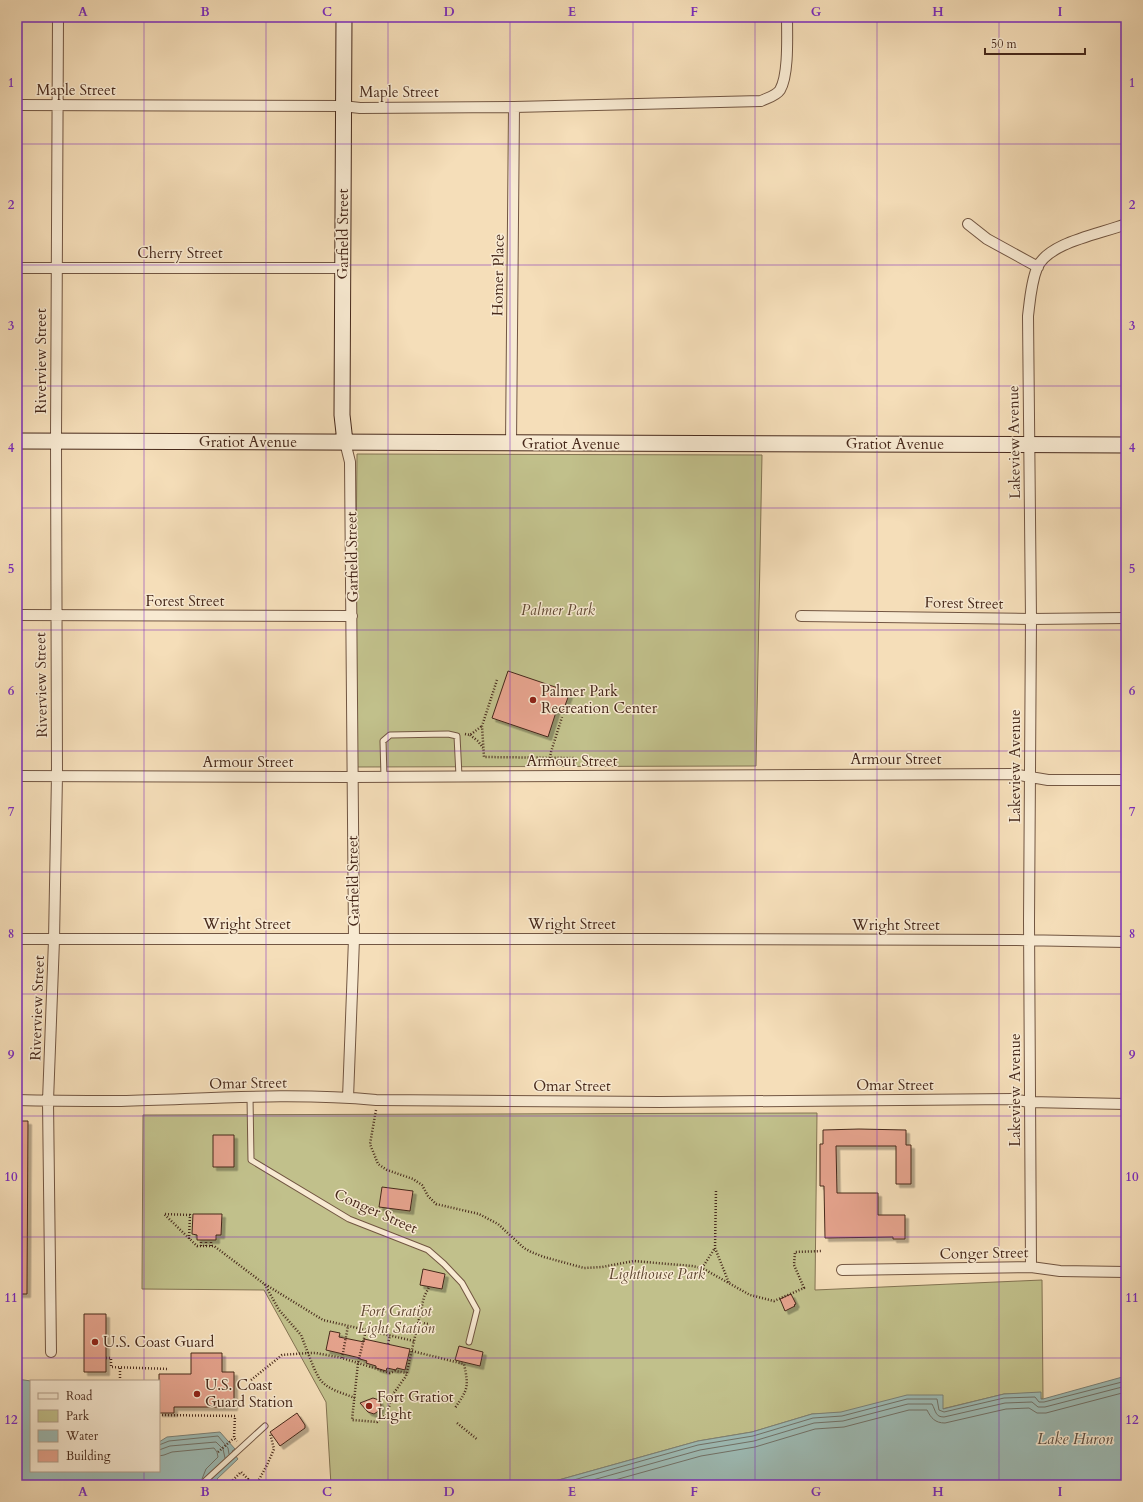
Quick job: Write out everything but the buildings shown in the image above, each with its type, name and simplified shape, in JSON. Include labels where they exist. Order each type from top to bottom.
[{"type":"street","name":"Riverview Street","points":[[51,1352],[48,1100],[54,940],[57,775],[56,441],[58,17]]},
{"type":"street","name":"Garfield Street","points":[[344,17],[342,415],[350,462],[354,939],[348,1098]]},
{"type":"street","name":"Maple Street","points":[[17,105],[343,106],[360,108],[514,107],[761,101],[779,91],[786,68],[787,17]]},
{"type":"street","name":"Homer Place","points":[[511,444],[514,107]]},
{"type":"street","points":[[968,224],[987,239],[1038,267]]},
{"type":"street","name":"Lakeview Avenue","points":[[1031,1267],[1029,1102],[1031,619],[1028,316],[1030,296],[1038,267],[1048,254],[1065,244],[1126,224]]},
{"type":"street","name":"Cherry Street","points":[[17,268],[343,268]]},
{"type":"street","name":"Gratiot Avenue","points":[[17,441],[511,444],[1126,445]]},
{"type":"street","name":"Forest Street","points":[[17,615],[352,616]]},
{"type":"street","name":"Forest Street","points":[[801,616],[1031,619],[1126,618]]},
{"type":"street","name":"Armour Street","points":[[17,776],[57,775],[352,778],[459,776],[1014,774],[1048,780],[1126,780]]},
{"type":"street","name":"Wright Street","points":[[17,939],[1126,942]]},
{"type":"street","name":"Omar Street","points":[[17,1100],[120,1101],[250,1097],[348,1098],[376,1100],[660,1102],[1012,1099],[1029,1102],[1126,1104]]},
{"type":"street","name":"Conger Street","points":[[842,1270],[1031,1267],[1060,1270],[1126,1272]]},
{"type":"lane","points":[[384,777],[383,741],[390,734],[448,734],[457,736],[459,776]]},
{"type":"lane","name":"Conger Street","points":[[250,1097],[251,1160],[349,1219],[428,1250],[439,1259],[462,1283],[477,1310],[469,1342]]},
{"type":"lane","points":[[205,1482],[265,1426]]},
{"type":"path","points":[[497,680],[482,726],[484,756],[574,758]]},
{"type":"path","points":[[550,758],[562,717]]},
{"type":"path","points":[[457,736],[470,734],[482,726]]},
{"type":"path","points":[[470,734],[478,741],[484,750]]},
{"type":"path","points":[[376,1100],[375,1118],[370,1144],[378,1164],[387,1170],[413,1179],[422,1185],[428,1196],[436,1204],[479,1214],[498,1224],[524,1248],[544,1257],[584,1268],[634,1261],[692,1266],[702,1268],[750,1294],[774,1300],[804,1288],[794,1265],[795,1252],[822,1250]]},
{"type":"path","points":[[716,1191],[715,1248],[730,1283]]},
{"type":"path","points":[[189,1239],[190,1215],[164,1214],[179,1229],[189,1239],[196,1246],[214,1246],[263,1283],[323,1320],[414,1341]]},
{"type":"path","points":[[201,1240],[201,1246]]},
{"type":"path","points":[[206,1240],[206,1246]]},
{"type":"path","points":[[211,1240],[211,1246]]},
{"type":"path","points":[[702,1268],[715,1248]]},
{"type":"path","points":[[263,1283],[279,1310],[302,1335],[318,1377],[328,1386],[355,1398]]},
{"type":"path","points":[[366,1330],[358,1363],[352,1420],[377,1422],[388,1413],[391,1397],[406,1373],[424,1297],[429,1287]]},
{"type":"path","points":[[418,1322],[428,1324]]},
{"type":"path","points":[[342,1358],[348,1326]]},
{"type":"path","points":[[388,1344],[390,1336]]},
{"type":"path","points":[[412,1351],[464,1364],[467,1388],[454,1408]]},
{"type":"path","points":[[251,1380],[282,1355],[308,1353],[342,1358],[390,1373],[395,1371],[406,1373]]},
{"type":"path","points":[[106,1358],[111,1358],[111,1367],[169,1369]]},
{"type":"path","points":[[120,1368],[120,1380]]},
{"type":"path","points":[[160,1415],[235,1416],[234,1438],[242,1448]]},
{"type":"path","points":[[457,1423],[478,1440]]},
{"type":"path","points":[[256,1485],[274,1449],[269,1431],[265,1426]]},
{"type":"path","points":[[218,1452],[234,1438]]},
{"type":"path","points":[[237,1485],[233,1480],[241,1472],[248,1479],[241,1485]]},
{"type":"green space","name":"Palmer Park","points":[[357,454],[762,455],[756,766],[354,767]]},
{"type":"green space","name":"Lighthouse Park","points":[[817,1113],[815,1290],[1042,1280],[1043,1399],[1041,1399],[1040,1393],[1004,1394],[942,1409],[812,1414],[752,1432],[698,1441],[555,1481],[530,1485],[331,1485],[326,1402],[264,1290],[142,1289],[143,1115]]},
{"type":"water","name":"Lake Huron","points":[[1126,1376],[1126,1485],[530,1485],[555,1481],[698,1441],[752,1432],[812,1414],[841,1412],[907,1395],[943,1395],[943,1409],[1004,1394],[1041,1392],[1041,1399],[1043,1399]]},
{"type":"water","points":[[17,1379],[30,1381],[30,1472],[160,1472],[160,1441],[167,1437],[220,1432],[235,1449],[232,1451],[238,1459],[217,1479],[222,1485],[17,1485]]},
{"type":"place","name":"Palmer Park Recreation Center","points":[[533,700]]},
{"type":"place","name":"U.S. Coast Guard","points":[[95,1342]]},
{"type":"place","name":"U.S. Coast Guard Station","points":[[197,1394]]},
{"type":"place","name":"Fort Gratiot Light","points":[[369,1406]]},
{"type":"park label","name":"Fort Gratiot Light Station","points":[[396,1320]]}]
